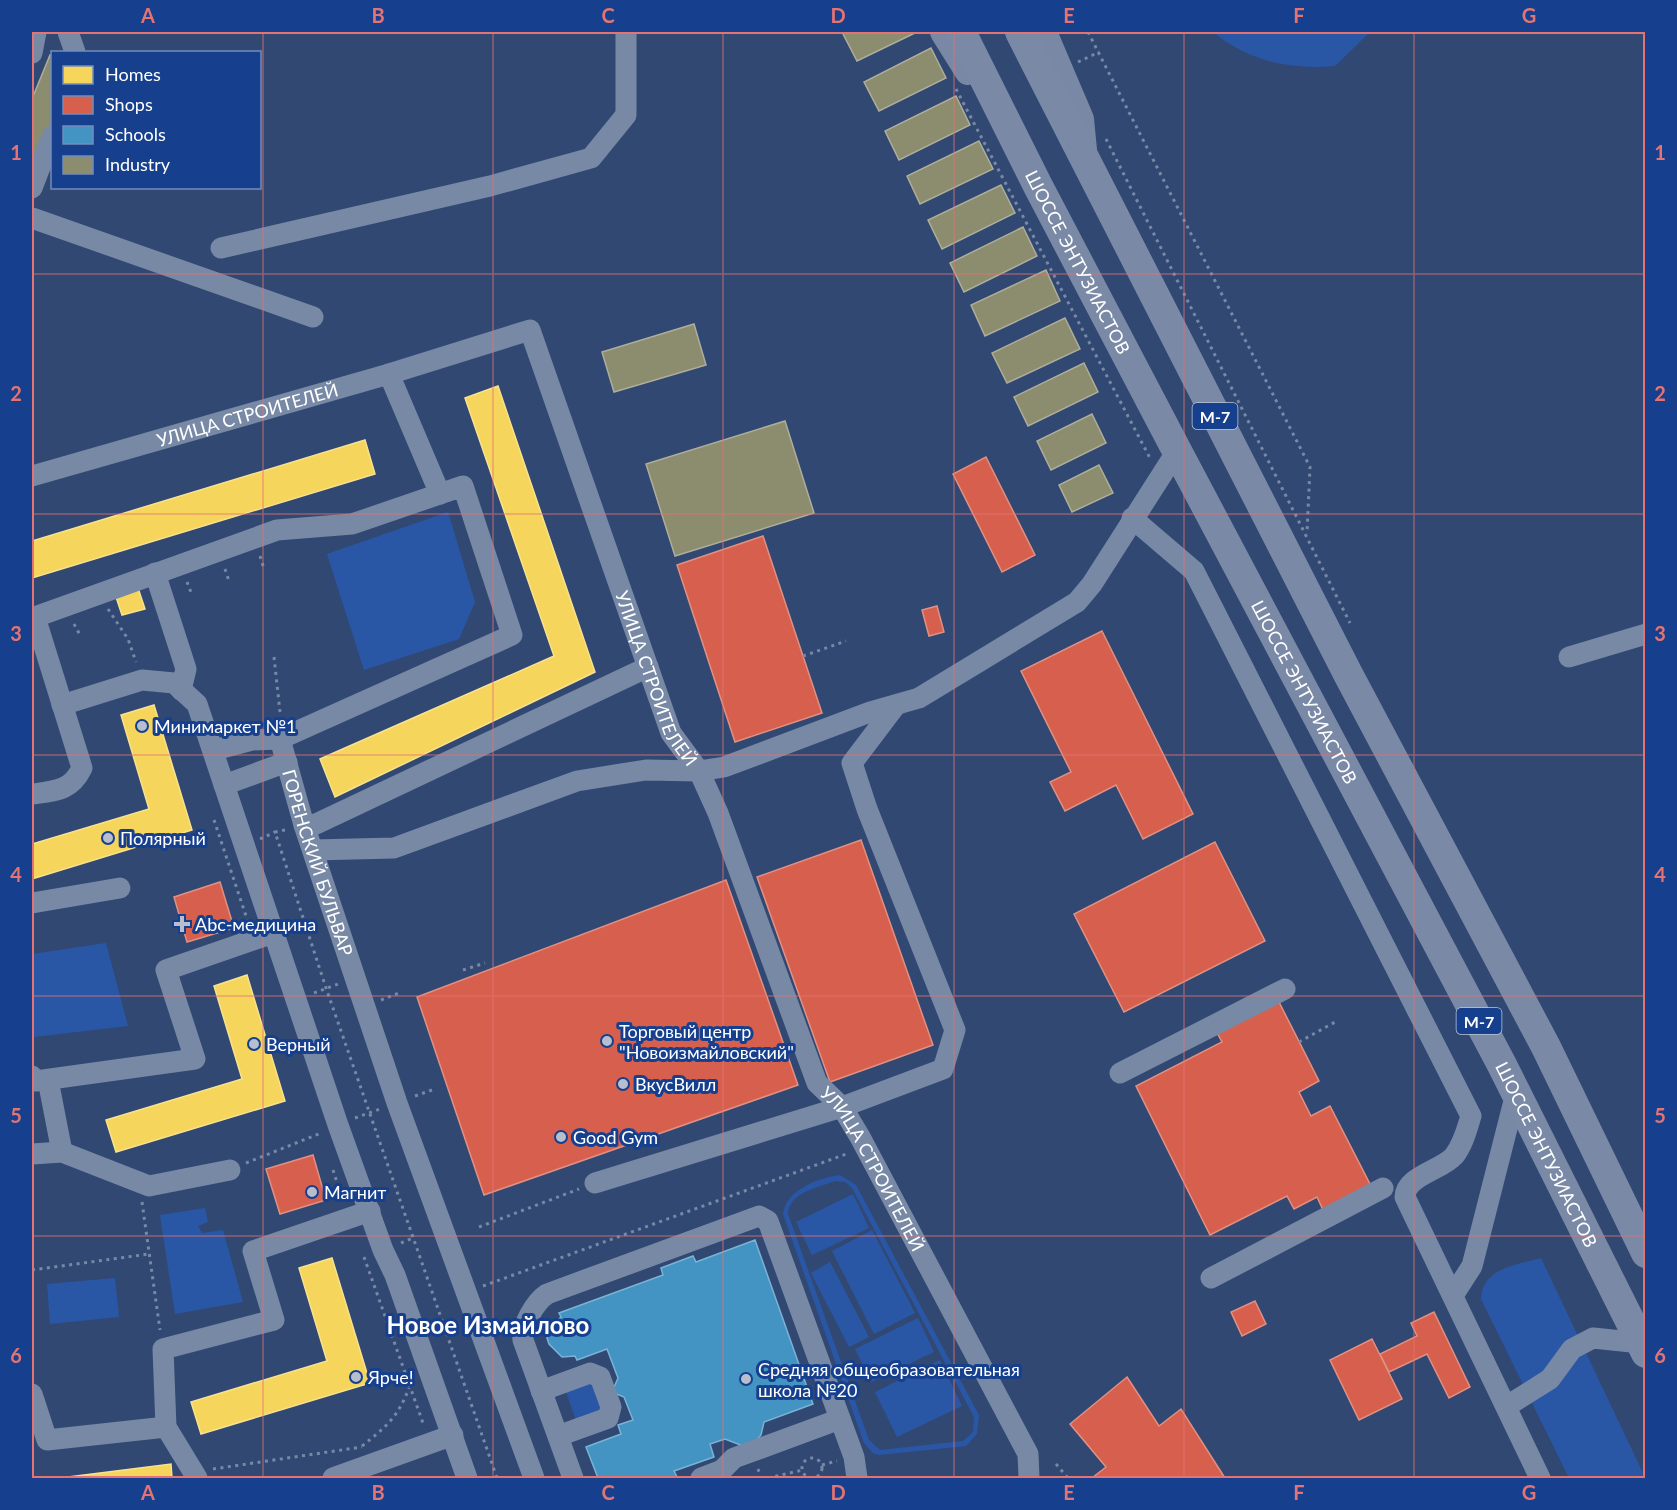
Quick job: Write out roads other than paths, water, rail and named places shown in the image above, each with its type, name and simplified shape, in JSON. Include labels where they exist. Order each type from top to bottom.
[{"type":"highway","name":"ШОССЕ ЭНТУЗИАСТОВ","points":[[962,32],[1038,186],[1516,1093],[1643,1348]]},
{"type":"highway","name":"М-7","points":[[1020,32],[1342,663],[1546,1047],[1646,1253]]},
{"type":"main road","points":[[943,32],[1038,186]]},
{"type":"main road","points":[[1044,32],[1081,119],[1084,156]]},
{"type":"street","points":[[32,53],[36,32]]},
{"type":"street","points":[[68,32],[75,51]]},
{"type":"street","points":[[221,248],[490,186],[591,158],[627,115],[626,32]]},
{"type":"street","points":[[32,188],[51,139]]},
{"type":"street","points":[[32,218],[313,317]]},
{"type":"street","name":"УЛИЦА СТРОИТЕЛЕЙ","points":[[32,476],[389,374],[530,330],[672,733],[699,771],[736,857],[817,1083],[842,1107],[860,1137],[1028,1454],[1029,1479]]},
{"type":"street","points":[[389,374],[440,494]]},
{"type":"street","points":[[314,850],[394,848],[576,781],[645,770],[699,771],[724,767],[919,698],[1077,602],[1092,584],[1132,518],[1177,451]]},
{"type":"street","points":[[32,795],[66,789],[76,780],[82,768],[33,616],[277,530],[352,524],[463,486],[512,635],[280,739],[252,740],[214,750]]},
{"type":"street","points":[[1132,518],[1194,571],[1471,1116],[1454,1155],[1412,1182],[1405,1192],[1407,1202],[1454,1294],[1539,1479]]},
{"type":"street","points":[[155,573],[186,669],[181,690]]},
{"type":"street","points":[[1569,657],[1646,634]]},
{"type":"street","points":[[296,827],[315,824],[648,667]]},
{"type":"street","points":[[62,705],[142,680],[174,684],[197,704],[273,933],[467,1479]]},
{"type":"street","points":[[595,1183],[842,1107],[943,1069],[955,1030],[867,809],[852,762],[896,705]]},
{"type":"street","points":[[280,739],[287,762]]},
{"type":"street","name":"ГОРЕНСКИЙ БУЛЬВАР","points":[[224,784],[287,762],[296,827],[314,850],[397,1103],[534,1479]]},
{"type":"street","points":[[32,903],[120,888]]},
{"type":"street","points":[[62,1152],[40,1078],[195,1059],[166,970],[273,933]]},
{"type":"street","points":[[1120,1073],[1286,989]]},
{"type":"street","points":[[1454,1294],[1472,1266],[1516,1093]]},
{"type":"street","points":[[32,1154],[62,1152],[149,1186],[230,1170]]},
{"type":"street","points":[[1211,1278],[1383,1188]]},
{"type":"street","points":[[195,1475],[166,1427],[163,1349],[273,1320],[253,1251],[370,1211]]},
{"type":"street","points":[[573,1479],[522,1334],[542,1297],[759,1216],[768,1221],[854,1457],[857,1479]]},
{"type":"street","points":[[1507,1406],[1550,1379],[1572,1349],[1593,1338],[1643,1348]]},
{"type":"street","points":[[541,1391],[590,1373],[600,1377],[604,1387],[611,1407],[608,1418],[558,1436]]},
{"type":"street","points":[[32,1394],[47,1440],[166,1427]]},
{"type":"street","points":[[701,1479],[722,1470],[734,1458],[840,1419]]},
{"type":"street","points":[[333,1479],[364,1456],[453,1435]]},
{"type":"place","name":"Минимаркет №1","points":[[142,726]]},
{"type":"place","name":"Полярный","points":[[108,838]]},
{"type":"place","name":"Abc-медицина","points":[[182,924]]},
{"type":"place","name":"Торговый центр \"Новоизмайловский\"","points":[[607,1041]]},
{"type":"place","name":"Верный","points":[[254,1044]]},
{"type":"place","name":"ВкусВилл","points":[[623,1084]]},
{"type":"place","name":"Good Gym","points":[[561,1137]]},
{"type":"place","name":"Магнит","points":[[312,1192]]},
{"type":"place","name":"Ярче!","points":[[356,1377]]},
{"type":"place","name":"Средняя общеобразовательная школа №20","points":[[746,1379]]},
{"type":"district","name":"Новое Измайлово","points":[[488,1324]]}]
